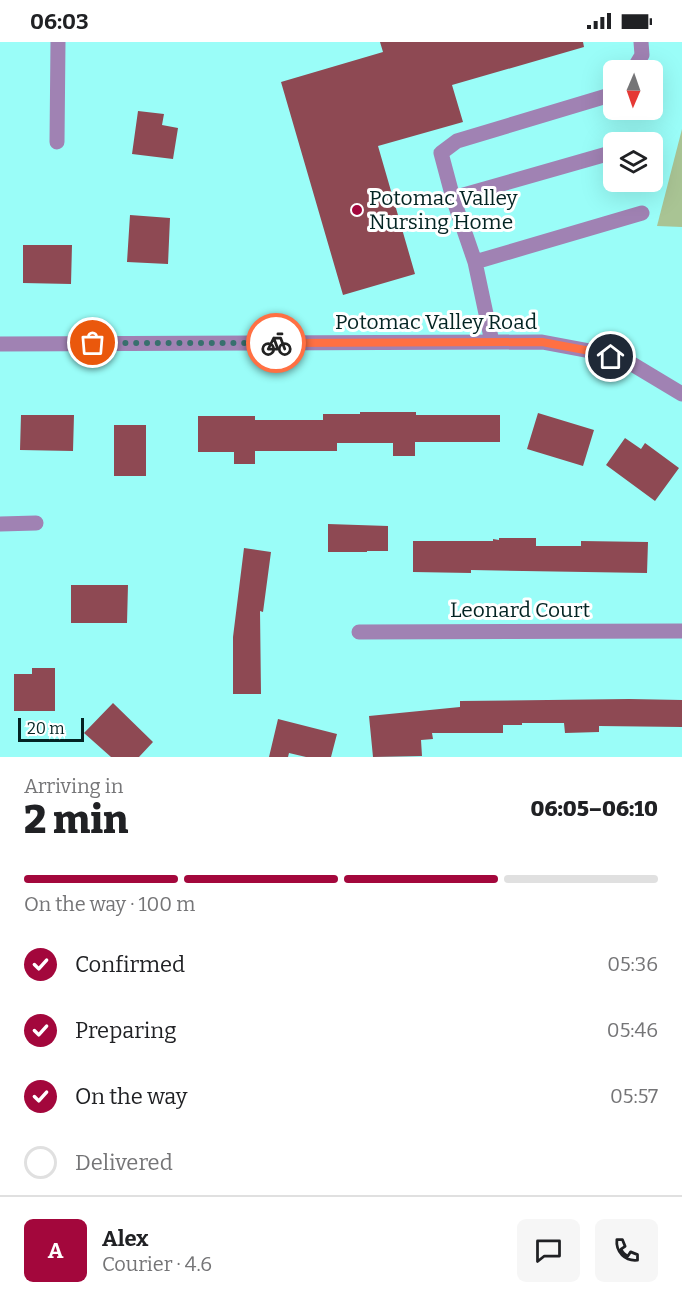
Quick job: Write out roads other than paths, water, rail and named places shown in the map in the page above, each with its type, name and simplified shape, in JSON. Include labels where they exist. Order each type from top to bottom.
[{"type":"street","points":[[57,142],[58,42]]},
{"type":"street","points":[[639,60],[642,55],[641,42]]},
{"type":"street","points":[[492,342],[475,262],[453,198],[441,153],[457,141],[603,97]]},
{"type":"street","points":[[453,198],[603,155]]},
{"type":"street","points":[[475,262],[642,213]]},
{"type":"street","name":"Potomac Valley Road","points":[[0,344],[542,342],[590,351],[632,364],[682,394]]},
{"type":"street","points":[[0,524],[36,523]]},
{"type":"street","name":"Leonard Court","points":[[358,632],[682,631]]},
{"type":"place","name":"Potomac Valley Nursing Home","points":[[357,210]]}]
